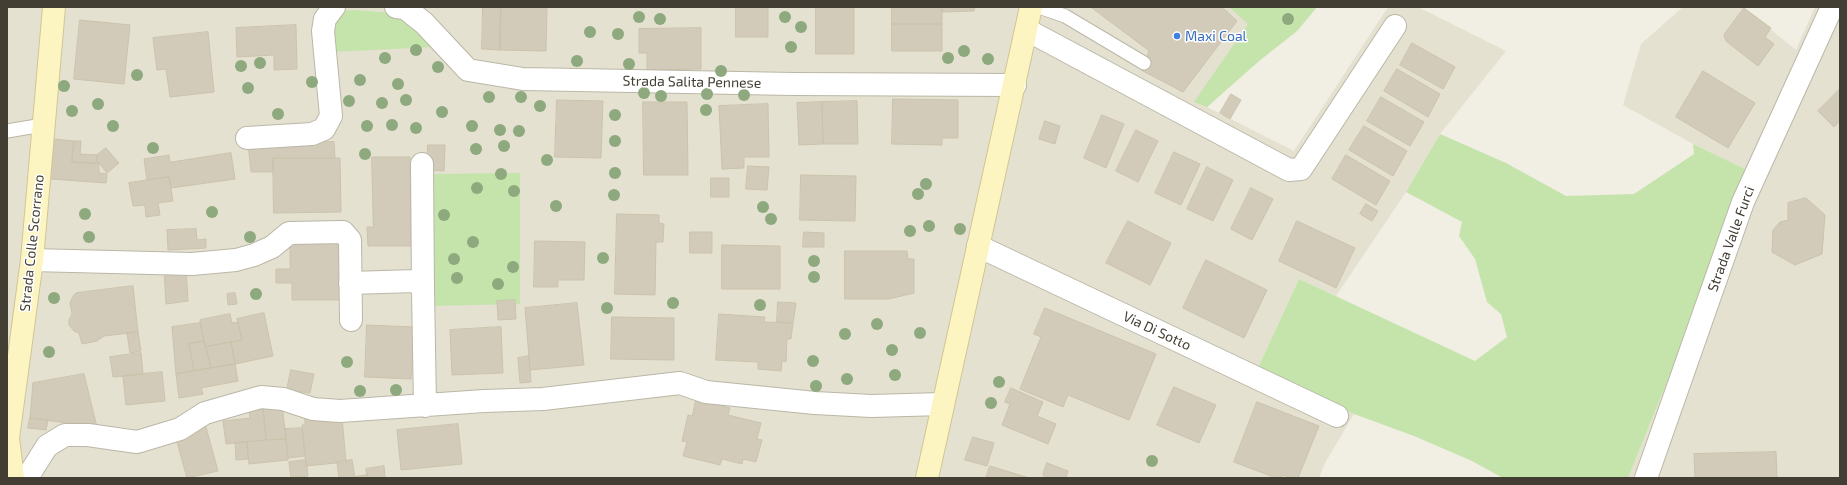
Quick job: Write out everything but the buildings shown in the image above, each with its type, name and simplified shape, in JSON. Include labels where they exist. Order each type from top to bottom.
[{"type":"street","name":"Strada Colle Scorrano","points":[[13,478],[8,438],[32,260],[54,7]]},
{"type":"street","name":"Strada Salita Pennese","points":[[396,7],[405,8],[424,23],[468,70],[523,79],[802,84],[1015,85]]},
{"type":"street","points":[[927,478],[1031,7]]},
{"type":"street","name":"Strada Valle Furci","points":[[1646,478],[1743,202],[1832,7]]},
{"type":"street","points":[[247,138],[312,134],[324,129],[331,116],[323,31],[324,11]]},
{"type":"street","points":[[1027,30],[1289,170],[1301,169],[1395,26]]},
{"type":"street","points":[[422,164],[425,406]]},
{"type":"street","points":[[32,260],[192,264],[236,260],[254,255],[272,247],[289,233],[343,232],[350,240],[351,320]]},
{"type":"street","name":"Via Di Sotto","points":[[978,246],[1337,416]]},
{"type":"street","points":[[350,283],[416,281],[423,289]]},
{"type":"street","points":[[27,478],[47,446],[65,435],[88,435],[137,442],[180,429],[205,413],[262,397],[283,398],[313,409],[340,411],[543,399],[680,383],[706,392],[815,403],[871,406],[943,404]]},
{"type":"lane","points":[[1039,7],[1065,16],[1144,63]]},
{"type":"lane","points":[[7,131],[43,125]]},
{"type":"shaded area","points":[[7,7],[1317,7],[1297,31],[1259,61],[1207,107],[1294,151],[1388,7],[1418,7],[1506,51],[1440,134],[1406,192],[1336,296],[1299,279],[1258,368],[1354,414],[1325,463],[1319,478],[7,478]]},
{"type":"shaded area","points":[[1683,7],[1743,7],[1796,50],[1815,7],[1840,7],[1840,478],[1628,478],[1661,396],[1745,169],[1693,144],[1623,105],[1641,44]]},
{"type":"green space","points":[[1229,7],[1317,7],[1297,31],[1259,61],[1207,107],[1194,102],[1248,24]]},
{"type":"green space","points":[[354,10],[393,13],[405,18],[434,47],[331,52],[330,25],[341,11]]},
{"type":"green space","points":[[1440,134],[1506,163],[1566,196],[1634,194],[1694,154],[1693,144],[1745,169],[1689,327],[1628,478],[1503,478],[1472,461],[1414,436],[1354,414],[1258,368],[1299,279],[1475,361],[1507,337],[1501,314],[1487,302],[1475,259],[1459,236],[1462,222],[1406,192]]},
{"type":"green space","points":[[520,173],[520,304],[431,306],[429,174]]},
{"type":"place","name":"Maxi Coal","points":[[1177,36]]}]
